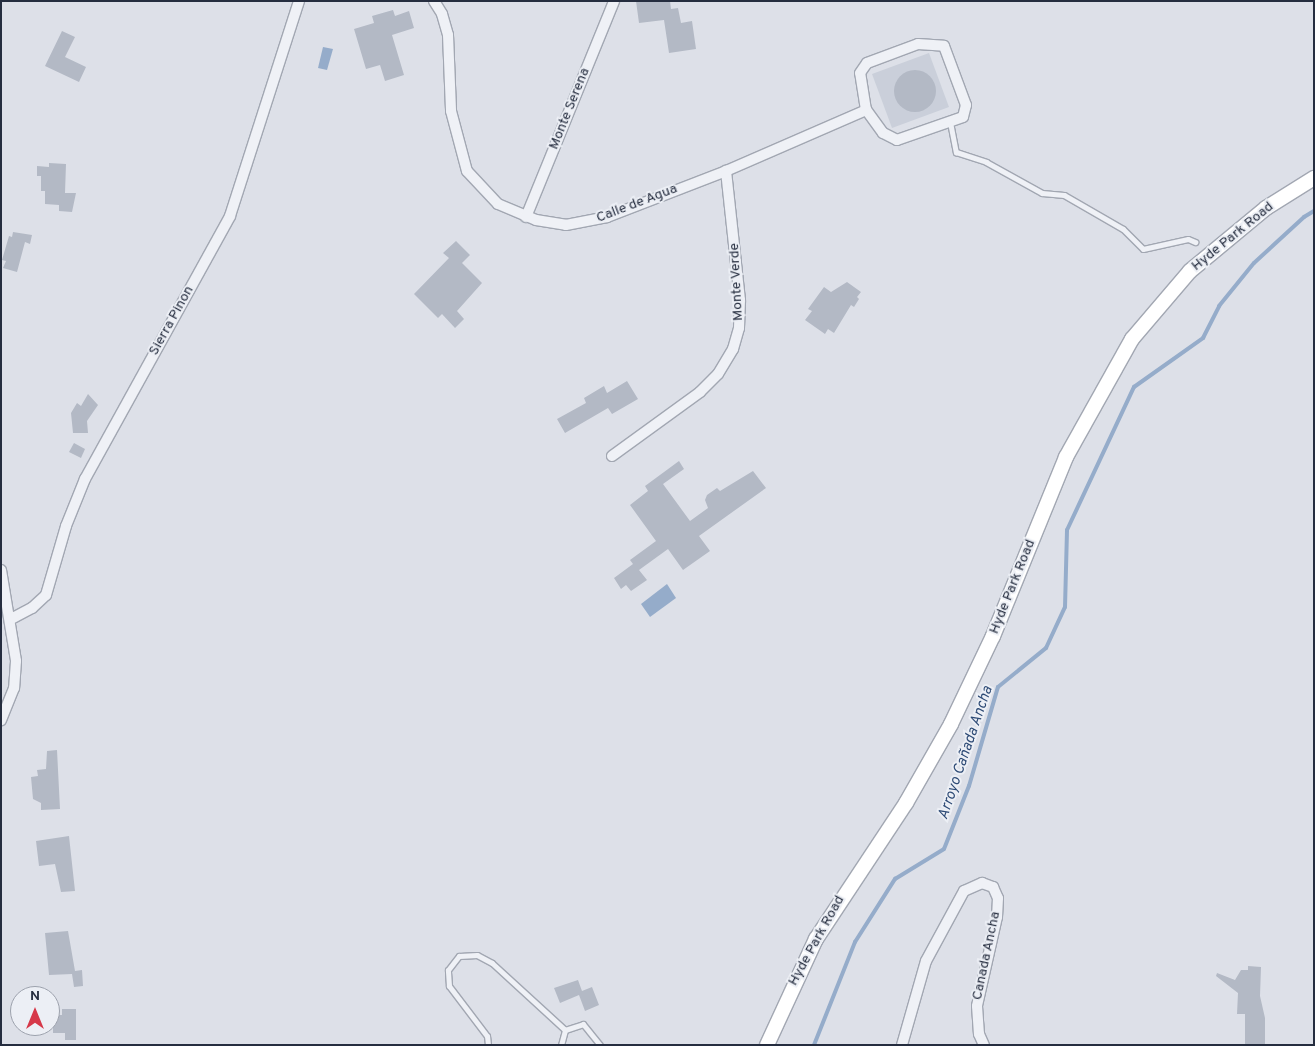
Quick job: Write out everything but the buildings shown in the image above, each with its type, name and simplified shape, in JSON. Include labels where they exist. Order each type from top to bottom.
[{"type":"main road","name":"Hyde Park Road","points":[[767,1045],[816,939],[906,802],[951,724],[993,636],[1066,457],[1132,339],[1190,271],[1266,208],[1314,178]]},
{"type":"street","name":"Sierra Pinon","points":[[11,619],[32,608],[46,595],[66,526],[85,479],[230,216],[299,1]]},
{"type":"street","name":"Calle de Agua","points":[[434,1],[442,14],[448,35],[451,111],[467,171],[491,198],[526,217],[556,224],[586,223],[726,171],[866,110]]},
{"type":"street","name":"Monte Serena","points":[[526,217],[614,1]]},
{"type":"street","points":[[918,44],[944,46],[966,105],[963,117],[950,122],[897,140],[883,132],[866,110],[860,73],[867,63],[918,44]]},
{"type":"street","name":"Monte Verde","points":[[612,456],[708,385],[733,349],[739,328],[740,300],[726,171]]},
{"type":"street","points":[[1,570],[11,619],[16,675],[1,720]]},
{"type":"street","name":"Canada Ancha","points":[[902,1045],[926,961],[964,891],[973,884],[982,883],[993,887],[998,898],[997,917],[977,1006],[979,1034],[984,1045]]},
{"type":"lane","points":[[950,122],[956,152],[986,162],[1042,193],[1064,195],[1123,229],[1143,249],[1188,239],[1195,242]]},
{"type":"lane","points":[[488,1045],[487,1036],[449,986],[448,970],[459,956],[477,955],[492,963],[565,1030]]},
{"type":"lane","points":[[565,1030],[583,1024],[600,1045]]},
{"type":"lane","points":[[561,1045],[565,1030]]},
{"type":"shaded area","points":[[929,53],[949,107],[892,128],[872,74]]},
{"type":"water","points":[[323,47],[333,49],[327,70],[318,68]]},
{"type":"water","points":[[667,584],[676,598],[650,617],[641,604]]},
{"type":"waterway","name":"Arroyo Cañada Ancha","points":[[814,1045],[855,942],[895,879],[944,849],[969,786],[998,687],[1046,648],[1065,607],[1067,530],[1134,387],[1203,338],[1219,306],[1254,263],[1304,217],[1314,211]]}]
